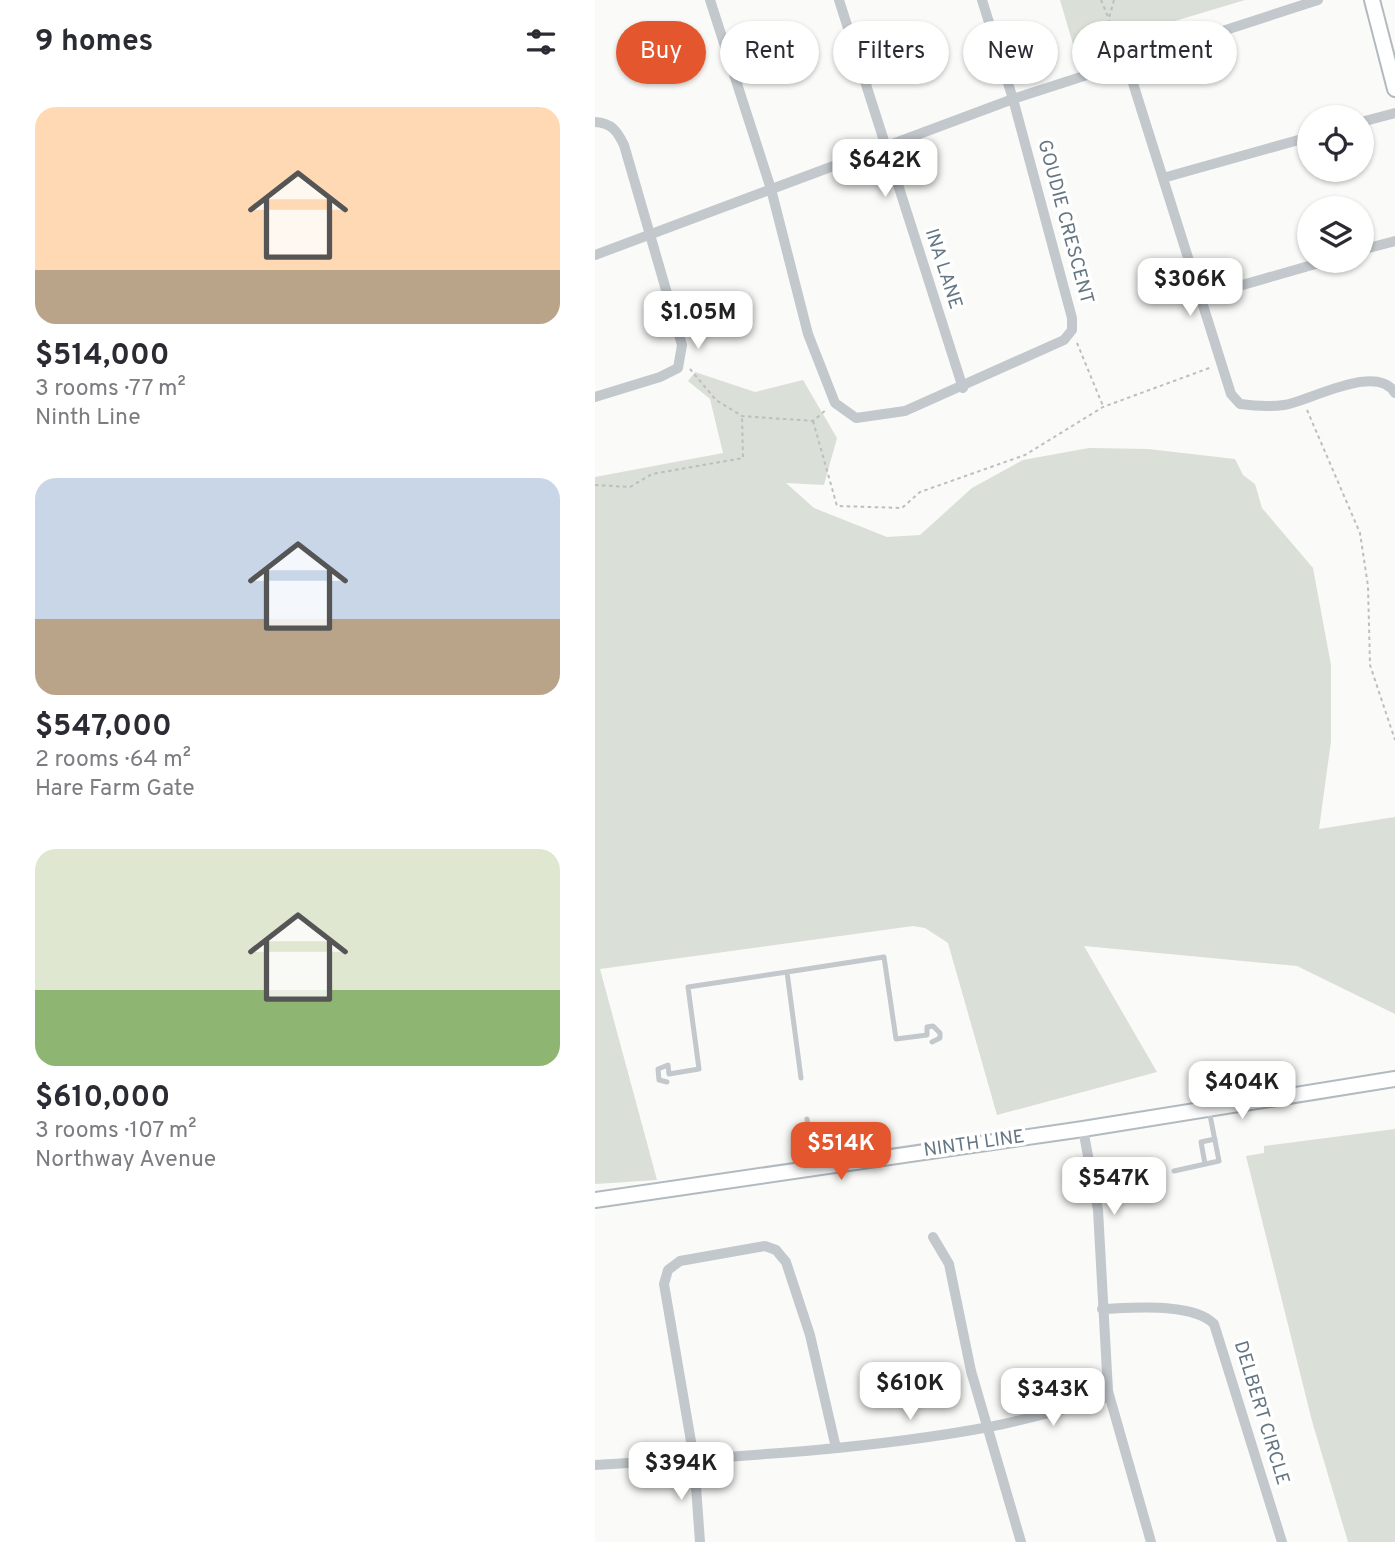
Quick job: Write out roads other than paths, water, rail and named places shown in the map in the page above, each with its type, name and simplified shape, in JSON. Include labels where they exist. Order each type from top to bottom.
[{"type":"main road","points":[[1372,0],[1395,89]]},
{"type":"main road","name":"NINTH LINE","points":[[595,1200],[1083,1129],[1395,1079]]},
{"type":"street","points":[[710,0],[771,188]]},
{"type":"street","name":"INA LANE","points":[[839,0],[963,388]]},
{"type":"street","name":"GOUDIE CRESCENT","points":[[771,188],[808,334],[835,403],[856,418],[905,411],[963,388],[1064,340],[1072,330],[1072,318],[1013,99],[982,0]]},
{"type":"street","points":[[1237,26],[1318,0]]},
{"type":"street","points":[[595,255],[884,145],[1072,79]]},
{"type":"street","points":[[1129,84],[1163,178],[1231,394],[1240,404],[1284,405],[1363,381],[1381,381],[1395,393]]},
{"type":"street","points":[[1374,119],[1395,113]]},
{"type":"street","points":[[595,122],[607,123],[617,130],[624,145],[682,345],[682,359],[678,368],[660,377],[595,397]]},
{"type":"street","points":[[1163,178],[1297,140]]},
{"type":"street","points":[[1374,247],[1395,241]]},
{"type":"street","points":[[1201,297],[1297,269]]},
{"type":"street","points":[[1083,1129],[1098,1210],[1109,1397],[1151,1542]]},
{"type":"street","points":[[933,1237],[949,1264],[969,1361],[1021,1542]]},
{"type":"street","points":[[700,1542],[694,1459],[663,1284],[668,1270],[680,1261],[765,1246],[776,1250],[786,1262],[810,1335],[836,1448]]},
{"type":"street","name":"DELBERT CIRCLE","points":[[1102,1309],[1190,1312],[1206,1317],[1214,1324],[1282,1542]]},
{"type":"street","points":[[595,1465],[836,1448],[988,1427],[1109,1397]]},
{"type":"lane","points":[[669,1077],[699,1069],[688,987],[884,957],[895,1039],[929,1039]]},
{"type":"lane","points":[[787,972],[801,1078]]},
{"type":"lane","points":[[1174,1171],[1219,1161],[1208,1108]]},
{"type":"lane","points":[[807,1119],[814,1169]]},
{"type":"lane","points":[[1205,1164],[1201,1142],[1215,1139]]}]
